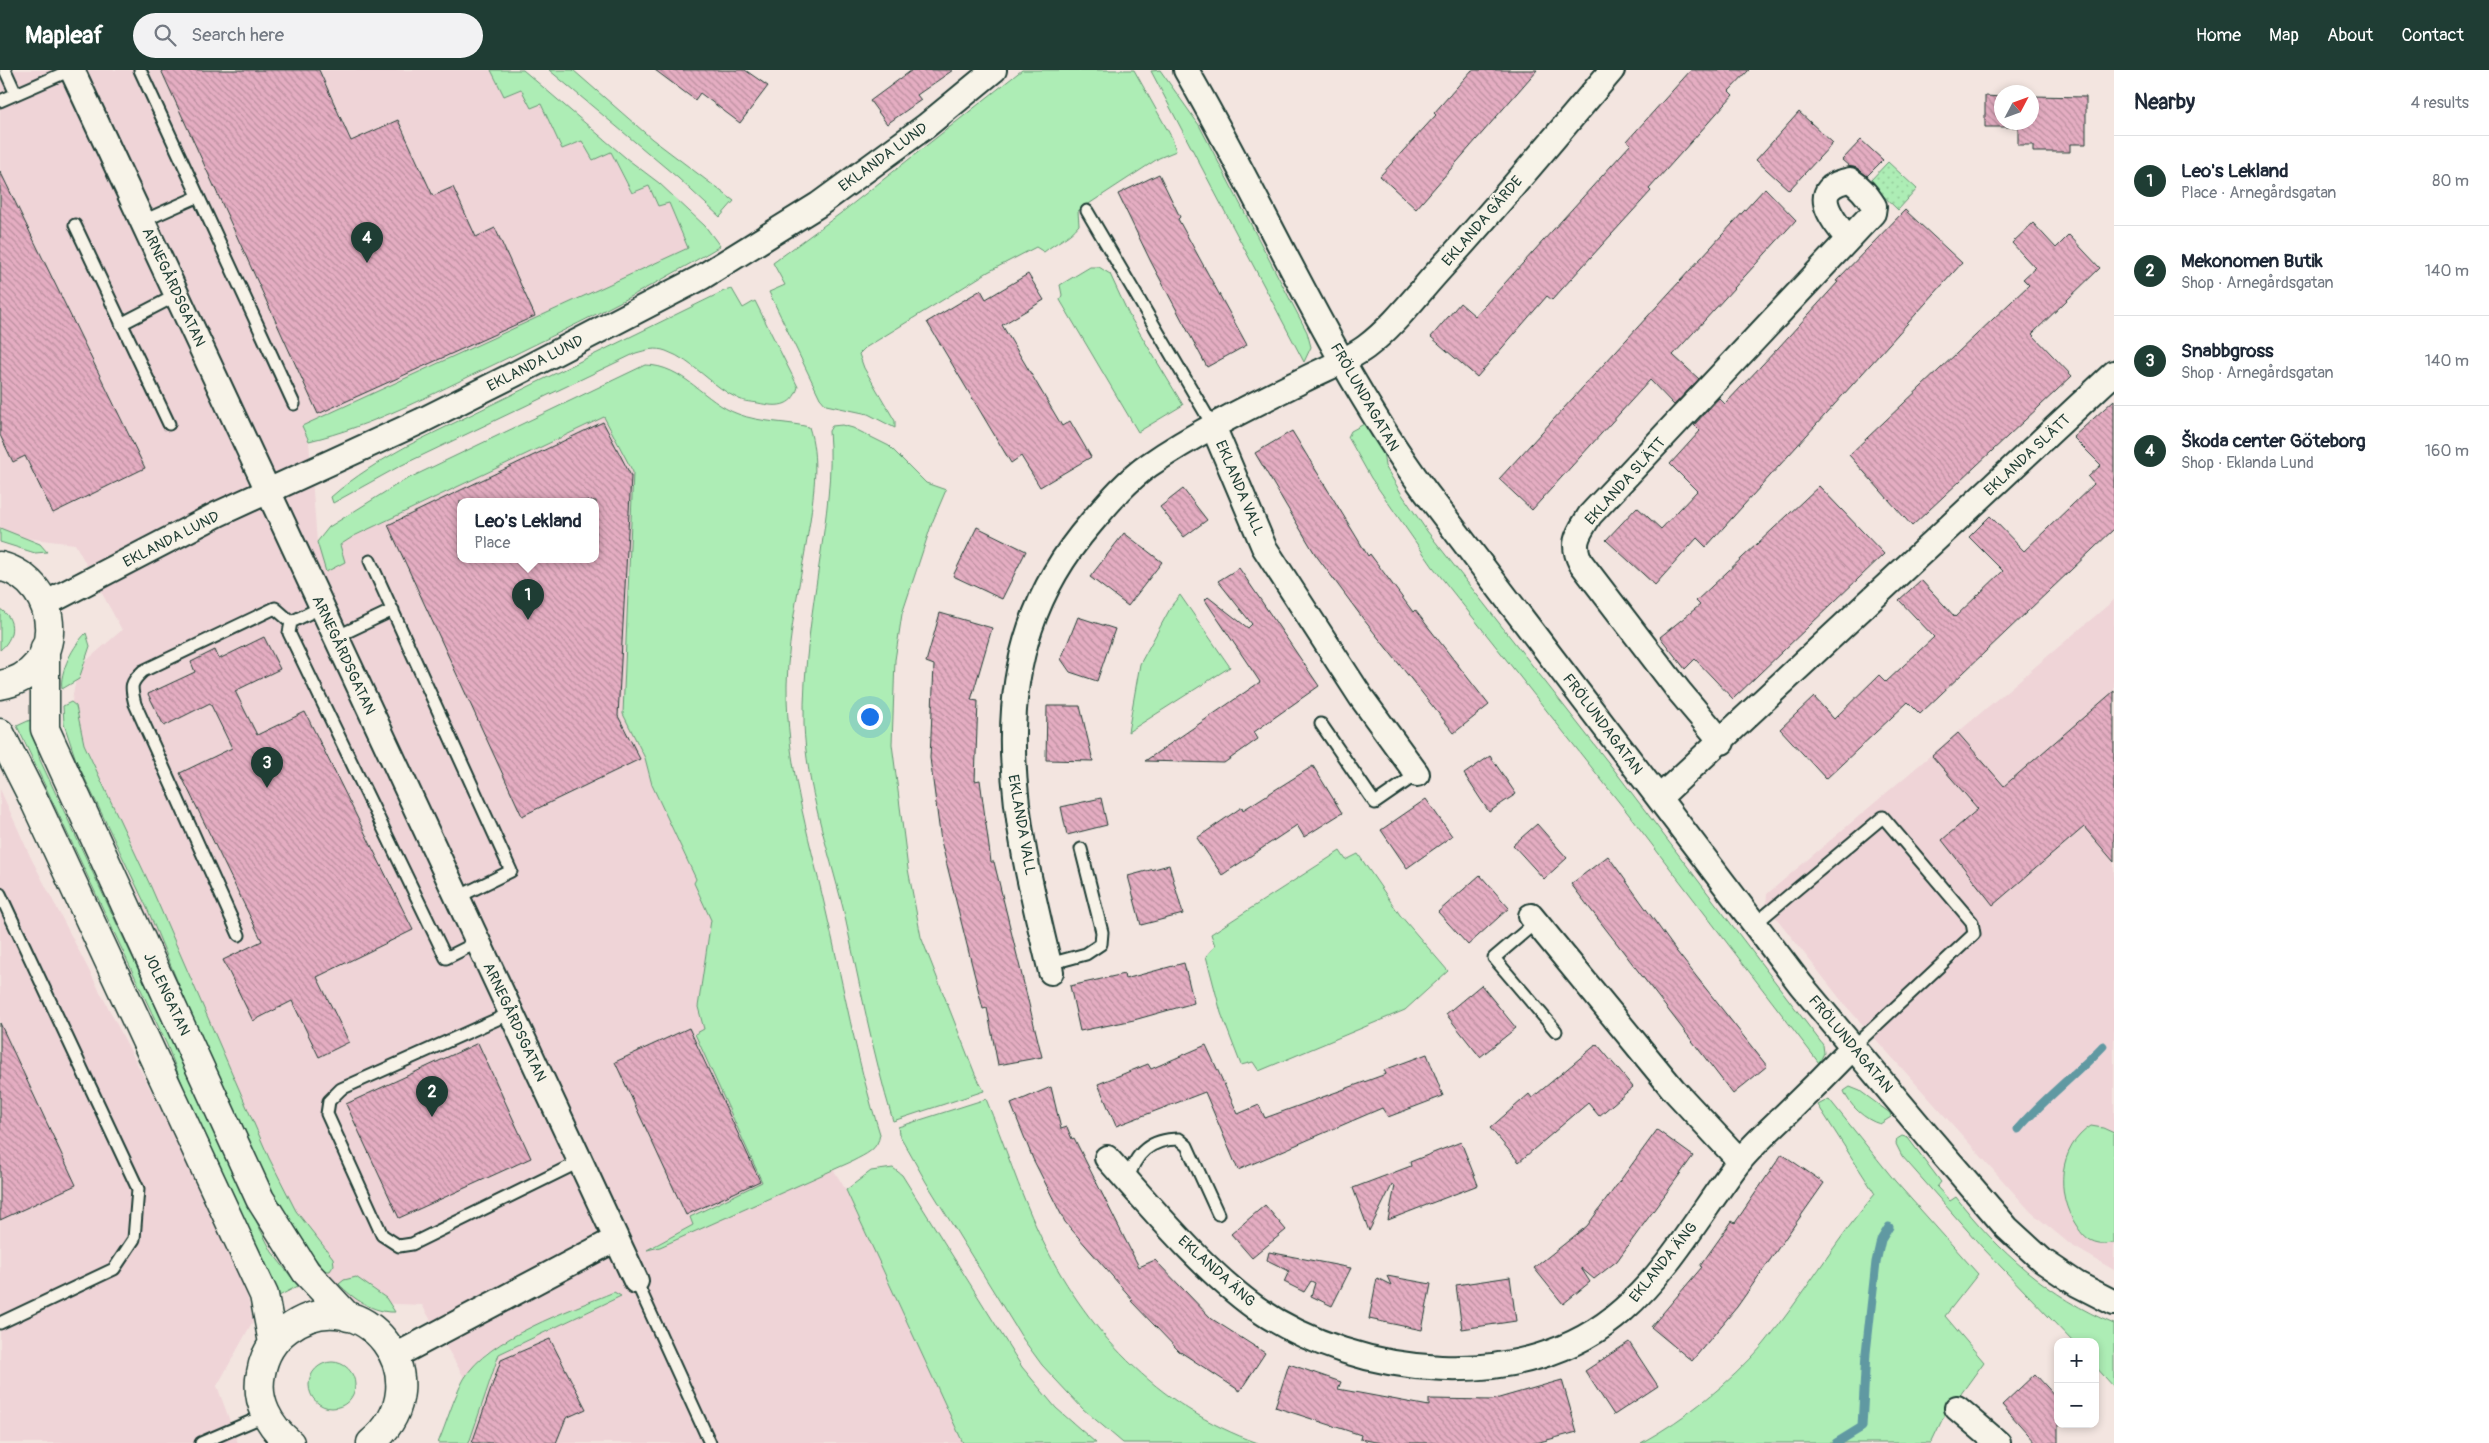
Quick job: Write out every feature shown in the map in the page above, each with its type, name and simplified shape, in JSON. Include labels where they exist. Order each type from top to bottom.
[{"type":"street","name":"ARNEGÅRDSGATAN","points":[[72,70],[636,1281]]},
{"type":"street","name":"EKLANDA LUND","points":[[45,604],[268,490],[328,465],[515,374],[718,268],[818,205],[926,126],[994,70]]},
{"type":"street","name":"FRÖLUNDAGATAN","points":[[1186,70],[1343,361],[1405,463],[1801,985],[1853,1047],[2007,1228],[2043,1261],[2077,1284],[2114,1304]]},
{"type":"street","name":"EKLANDA GÄRDE","points":[[1343,361],[1359,352],[1381,335],[1473,232],[1612,70]]},
{"type":"street","name":"EKLANDA SLÄTT","points":[[1722,742],[1679,691],[1581,563],[1576,552],[1575,542],[1590,515],[1848,239]]},
{"type":"street","name":"EKLANDA VALL","points":[[1050,968],[1016,805],[1012,770],[1014,706],[1019,669],[1027,637],[1053,576],[1073,544],[1119,491],[1146,466],[1213,426],[1343,361]]},
{"type":"street","name":"EKLANDA SLÄTT","points":[[1659,798],[1722,742],[2114,374]]},
{"type":"street","name":"EKLANDA VALL","points":[[1213,426],[1264,547],[1361,697],[1417,774]]},
{"type":"street","points":[[0,566],[12,570],[28,580],[40,593],[45,604],[50,626],[45,648],[36,663],[24,675],[0,685]]},
{"type":"street","name":"JOLENGATAN","points":[[45,648],[45,729],[260,1199],[306,1272],[348,1317]]},
{"type":"street","points":[[0,733],[35,802],[264,1295],[273,1343]]},
{"type":"street","points":[[1533,920],[1673,1089],[1740,1161]]},
{"type":"street","name":"EKLANDA ÄNG","points":[[1107,1158],[1180,1238],[1233,1289],[1256,1307],[1290,1328],[1317,1342],[1350,1353],[1412,1365],[1476,1369],[1520,1361],[1560,1349],[1586,1337],[1622,1312],[1652,1280],[1740,1161],[1853,1047]]},
{"type":"street","points":[[395,1356],[616,1239]]},
{"type":"street","points":[[290,1443],[273,1427],[266,1415],[261,1397],[260,1378],[267,1354],[273,1343],[288,1328],[307,1318],[328,1314],[348,1317],[363,1322],[387,1342],[395,1356],[401,1384],[400,1398],[390,1424],[372,1443]]},
{"type":"street","points":[[1957,1408],[1998,1443]]},
{"type":"lane","points":[[5,70],[16,94]]},
{"type":"lane","points":[[0,101],[72,70]]},
{"type":"lane","points":[[140,70],[294,404]]},
{"type":"lane","points":[[143,221],[198,198]]},
{"type":"lane","points":[[1087,211],[1213,426]]},
{"type":"lane","points":[[75,225],[169,424]]},
{"type":"lane","points":[[121,324],[177,295]]},
{"type":"lane","points":[[370,561],[511,870],[456,898]]},
{"type":"lane","points":[[291,622],[322,607]]},
{"type":"lane","points":[[239,935],[135,704],[131,687],[133,680],[143,671],[275,608],[291,622]]},
{"type":"lane","points":[[336,637],[393,610]]},
{"type":"lane","points":[[291,622],[289,633],[446,958],[478,942]]},
{"type":"lane","points":[[1321,724],[1375,804],[1417,774]]},
{"type":"lane","points":[[1755,924],[1883,818],[1972,922],[1974,934],[1853,1047]]},
{"type":"lane","points":[[1050,968],[1086,954],[1101,944],[1102,932],[1081,849]]},
{"type":"lane","points":[[0,894],[138,1189],[134,1239],[114,1270],[0,1323]]},
{"type":"lane","points":[[1533,920],[1494,958],[1556,1031]]},
{"type":"lane","points":[[511,1013],[341,1089],[328,1101],[327,1114],[382,1235],[399,1246],[412,1244],[579,1162]]},
{"type":"lane","points":[[1128,1182],[1131,1168],[1140,1153],[1169,1139],[1179,1139],[1187,1146],[1218,1214]]},
{"type":"lane","name":"ARNEGÅRDSGATAN","points":[[636,1281],[710,1443]]},
{"type":"lane","points":[[201,1443],[266,1415]]},
{"type":"shaded area","points":[[0,70],[491,70],[504,96],[521,89],[541,104],[562,148],[582,141],[611,152],[632,193],[649,186],[669,203],[688,248],[536,319],[306,436],[309,441],[317,542],[326,571],[340,550],[340,545],[354,536],[605,417],[633,472],[623,714],[645,758],[652,785],[696,879],[694,883],[711,920],[698,1007],[704,1029],[696,1035],[762,1182],[690,1217],[693,1225],[648,1249],[660,1247],[833,1169],[846,1190],[963,1443],[469,1443],[499,1354],[620,1296],[613,1292],[533,1327],[486,1353],[465,1379],[422,1305],[346,1302],[287,1232],[236,1133],[68,722],[78,668],[122,630],[75,544],[0,535]]},
{"type":"shaded area","points":[[2114,600],[2114,1270],[2071,1245],[2031,1212],[1845,1005],[1766,905],[1767,894]]},
{"type":"shaded area","points":[[0,789],[30,856],[240,1263],[253,1321],[217,1386],[238,1443],[0,1443]]},
{"type":"green space","points":[[491,70],[523,70],[626,158],[659,183],[705,226],[720,246],[607,309],[424,398],[356,427],[309,441],[302,426],[688,248],[669,203],[658,206],[649,186],[632,193],[611,152],[593,160],[582,141],[562,149],[541,104],[531,108],[521,89],[504,96]]},
{"type":"green space","points":[[549,70],[573,70],[652,139],[734,201],[720,217],[678,178]]},
{"type":"green space","points":[[1022,70],[1134,70],[1172,138],[1176,151],[1159,158],[1078,211],[1079,225],[1044,252],[1036,247],[988,272],[865,348],[859,354],[864,368],[895,421],[895,428],[868,414],[826,405],[820,398],[769,292],[785,285],[773,263],[841,213]]},
{"type":"green space","points":[[1160,70],[1199,125],[1307,332],[1311,347],[1304,362],[1151,71]]},
{"type":"green space","points":[[1888,162],[1917,189],[1898,210],[1869,182]]},
{"type":"green space","points":[[1090,267],[1099,267],[1110,274],[1129,315],[1183,405],[1138,432],[1060,300],[1062,295],[1060,285]]},
{"type":"green space","points":[[732,289],[743,308],[755,301],[798,387],[792,399],[787,402],[771,405],[741,400],[720,388],[676,355],[662,350],[647,350],[636,353],[400,466],[333,503],[331,497],[349,482],[407,446],[724,291]]},
{"type":"green space","points":[[645,365],[659,367],[683,377],[715,401],[738,414],[755,419],[809,427],[814,450],[814,486],[788,665],[787,685],[790,742],[805,825],[850,1021],[871,1106],[880,1134],[874,1148],[853,1161],[660,1247],[647,1250],[693,1225],[690,1217],[762,1182],[695,1034],[704,1029],[698,1007],[711,920],[694,883],[696,879],[652,785],[645,758],[623,714],[633,472],[604,417],[354,536],[340,545],[345,562],[326,572],[317,542],[329,527],[401,482]]},
{"type":"green space","points":[[1364,424],[1383,451],[1385,466],[1427,531],[1615,771],[1823,1045],[1824,1053],[1819,1063],[1630,816],[1433,567],[1371,478],[1348,437],[1351,431]]},
{"type":"green space","points":[[842,425],[853,428],[889,446],[926,483],[946,490],[932,523],[902,614],[895,660],[892,744],[908,869],[921,937],[975,1074],[984,1091],[893,1121],[872,1042],[843,908],[813,794],[804,724],[805,683],[811,620],[828,495],[829,431],[832,426]]},
{"type":"green space","points":[[0,528],[40,544],[47,552],[35,553],[0,542]]},
{"type":"green space","points":[[1180,595],[1230,667],[1128,732],[1140,664],[1172,605]]},
{"type":"green space","points":[[0,609],[9,618],[12,629],[11,635],[0,650]]},
{"type":"green space","points":[[86,633],[90,646],[79,679],[62,689],[63,674],[68,659]]},
{"type":"green space","points":[[71,702],[76,706],[84,744],[151,887],[269,1158],[296,1211],[333,1258],[334,1265],[330,1271],[325,1271],[301,1240],[260,1173],[218,1079],[147,908],[76,760],[64,724],[63,706]]},
{"type":"green space","points":[[30,720],[40,760],[259,1227],[272,1252],[298,1286],[279,1296],[205,1142],[167,1045],[17,726]]},
{"type":"green space","points":[[1340,851],[1346,860],[1358,854],[1400,915],[1448,971],[1405,1010],[1259,1071],[1253,1062],[1241,1065],[1221,1013],[1206,956],[1215,946],[1211,934]]},
{"type":"green space","points":[[1850,1087],[1860,1091],[1890,1113],[1891,1117],[1880,1124],[1863,1115],[1846,1096],[1844,1091]]},
{"type":"green space","points":[[986,1099],[1039,1233],[1057,1268],[1101,1332],[1127,1360],[1156,1386],[1188,1409],[1222,1428],[1258,1443],[1123,1443],[1083,1409],[1042,1365],[1023,1339],[926,1182],[899,1134],[898,1127]]},
{"type":"green space","points":[[1829,1099],[1895,1181],[1978,1274],[1945,1316],[1984,1362],[1942,1420],[1931,1443],[1641,1443],[1674,1423],[1706,1399],[1750,1359],[1778,1327],[1846,1231],[1875,1194],[1818,1105]]},
{"type":"green space","points":[[2091,1126],[2103,1128],[2114,1133],[2114,1243],[2099,1244],[2085,1237],[2069,1213],[2065,1199],[2063,1172],[2066,1158],[2080,1135]]},
{"type":"green space","points":[[1902,1136],[1908,1138],[1941,1182],[1937,1187],[1950,1201],[1956,1197],[2007,1254],[2047,1287],[2068,1301],[2114,1324],[2114,1387],[2099,1370],[2099,1338],[2069,1338],[1982,1247],[1902,1156],[1896,1144],[1897,1139]]},
{"type":"green space","points":[[893,1168],[902,1175],[1022,1367],[1056,1408],[1096,1443],[963,1443],[846,1190],[871,1171]]},
{"type":"green space","points":[[356,1277],[386,1298],[395,1312],[379,1310],[364,1304],[339,1284],[344,1280]]},
{"type":"green space","points":[[614,1292],[621,1296],[499,1354],[469,1443],[438,1443],[464,1379],[475,1364],[510,1338]]},
{"type":"green space","points":[[327,1362],[337,1362],[349,1368],[354,1376],[354,1394],[349,1402],[341,1407],[327,1408],[319,1405],[312,1398],[309,1390],[309,1380],[312,1372],[319,1365]]},
{"type":"building","points":[[161,70],[319,70],[351,141],[398,120],[433,196],[453,187],[476,237],[495,228],[535,316],[318,414]]},
{"type":"building","points":[[655,70],[745,70],[768,86],[740,123],[700,93],[695,100]]},
{"type":"building","points":[[912,70],[953,70],[917,95],[921,100],[887,124],[870,101]]},
{"type":"building","points":[[1472,70],[1537,70],[1416,209],[1380,176],[1436,115],[1434,113]]},
{"type":"building","points":[[1691,70],[1749,70],[1729,91],[1733,95],[1649,189],[1651,191],[1552,300],[1547,296],[1477,377],[1431,337],[1460,303],[1475,316],[1631,144],[1627,141]]},
{"type":"building","points":[[1985,96],[1994,97],[1994,127],[1985,127]]},
{"type":"building","points":[[2039,96],[2086,97],[2086,144],[2070,144],[2070,152],[2033,152],[2033,145],[2018,145],[2018,130],[2039,130]]},
{"type":"building","points":[[1799,112],[1833,143],[1789,190],[1756,160]]},
{"type":"building","points":[[1861,140],[1883,160],[1867,176],[1857,168],[1850,167],[1842,160]]},
{"type":"building","points":[[0,171],[145,468],[53,513],[25,456],[13,462],[0,435]]},
{"type":"building","points":[[1159,174],[1180,217],[1178,219],[1247,345],[1207,367],[1151,262],[1118,194]]},
{"type":"building","points":[[1765,188],[1796,220],[1673,355],[1699,379],[1674,405],[1650,380],[1532,510],[1499,479]]},
{"type":"building","points":[[1905,210],[1962,263],[1706,547],[1697,538],[1655,585],[1606,540],[1637,507],[1661,529],[1697,491],[1670,464],[1700,431],[1694,425],[1719,398],[1725,404],[1838,282],[1836,281]]},
{"type":"building","points":[[2033,223],[2056,248],[2069,235],[2100,268],[2032,334],[2072,376],[1912,526],[1849,455],[2029,285],[2023,279],[2035,268],[2012,243]]},
{"type":"building","points":[[1028,274],[1044,300],[1002,325],[1062,426],[1070,421],[1091,457],[1040,487],[1021,456],[1011,463],[927,322],[981,290],[986,299]]},
{"type":"building","points":[[2114,400],[2114,529],[1920,714],[1908,702],[1826,779],[1780,729],[1814,697],[1834,719],[1879,675],[1886,682],[1934,637],[1899,600],[1921,580],[1955,617],[2003,571],[1969,537],[1990,516],[2024,551],[2094,484],[2088,477],[2101,465],[2073,437]]},
{"type":"building","points":[[603,422],[631,476],[618,716],[640,759],[522,816],[388,525]]},
{"type":"building","points":[[1292,431],[1368,556],[1370,554],[1413,612],[1415,610],[1489,705],[1454,733],[1364,620],[1315,554],[1255,453]]},
{"type":"building","points":[[1819,486],[1884,554],[1733,699],[1695,659],[1685,669],[1660,637],[1700,605],[1696,601]]},
{"type":"building","points":[[1183,489],[1207,520],[1184,537],[1160,507]]},
{"type":"building","points":[[977,527],[1026,551],[1002,599],[953,576]]},
{"type":"building","points":[[1124,533],[1162,562],[1128,606],[1090,577]]},
{"type":"building","points":[[1239,568],[1319,686],[1254,732],[1258,739],[1224,763],[1145,761],[1260,682],[1205,600],[1208,597],[1248,628],[1252,624],[1218,581]]},
{"type":"building","points":[[940,613],[992,628],[971,700],[978,701],[975,781],[980,780],[991,862],[994,862],[1042,1057],[998,1065],[987,1008],[983,1009],[941,841],[930,758],[934,665],[926,662]]},
{"type":"building","points":[[1078,617],[1115,629],[1097,681],[1070,672],[1061,659]]},
{"type":"building","points":[[264,637],[280,669],[235,691],[257,735],[305,712],[413,930],[317,977],[349,1042],[319,1057],[292,1001],[253,1021],[223,960],[262,941],[180,773],[232,748],[210,703],[164,726],[148,694],[195,672],[191,662],[215,650],[219,659]]},
{"type":"building","points":[[2114,691],[2114,862],[2084,827],[1993,905],[1942,840],[1978,809],[1932,756],[1958,733],[2004,786]]},
{"type":"building","points":[[1047,706],[1080,706],[1093,761],[1046,760]]},
{"type":"building","points":[[1490,756],[1516,794],[1489,812],[1464,774]]},
{"type":"building","points":[[1313,766],[1342,813],[1304,837],[1297,825],[1222,875],[1197,838],[1242,807],[1243,810]]},
{"type":"building","points":[[1101,798],[1107,825],[1067,835],[1061,807]]},
{"type":"building","points":[[1426,799],[1452,836],[1407,868],[1381,830]]},
{"type":"building","points":[[1537,824],[1567,858],[1544,879],[1513,845]]},
{"type":"building","points":[[1608,856],[1677,952],[1767,1066],[1733,1094],[1571,884]]},
{"type":"building","points":[[1169,865],[1183,914],[1141,925],[1128,876]]},
{"type":"building","points":[[1480,875],[1509,908],[1468,945],[1438,912]]},
{"type":"building","points":[[1184,963],[1194,1003],[1134,1020],[1080,1031],[1070,986],[1124,974],[1125,979]]},
{"type":"building","points":[[1481,985],[1516,1028],[1480,1057],[1446,1014]]},
{"type":"building","points":[[0,1023],[76,1185],[0,1220]]},
{"type":"building","points":[[689,1028],[760,1181],[686,1215],[615,1062]]},
{"type":"building","points":[[478,1043],[531,1158],[399,1218],[346,1104]]},
{"type":"building","points":[[1597,1044],[1633,1087],[1599,1116],[1588,1103],[1519,1162],[1490,1128],[1529,1094],[1532,1098]]},
{"type":"building","points":[[1206,1045],[1238,1114],[1259,1105],[1265,1118],[1386,1074],[1384,1070],[1427,1054],[1443,1096],[1388,1117],[1382,1108],[1238,1170],[1205,1092],[1116,1126],[1098,1084],[1148,1064],[1151,1069]]},
{"type":"building","points":[[1051,1087],[1061,1129],[1067,1127],[1072,1139],[1074,1138],[1139,1267],[1155,1260],[1212,1319],[1265,1353],[1240,1391],[1179,1351],[1131,1301],[1133,1300],[1065,1222],[1033,1159],[1011,1104]]},
{"type":"building","points":[[1657,1130],[1693,1156],[1617,1261],[1594,1279],[1581,1268],[1590,1282],[1563,1304],[1534,1268],[1587,1226]]},
{"type":"building","points":[[1461,1142],[1478,1185],[1388,1220],[1395,1186],[1392,1185],[1369,1231],[1353,1188],[1411,1166],[1410,1162]]},
{"type":"building","points":[[1782,1154],[1824,1183],[1737,1307],[1692,1361],[1651,1327],[1702,1267],[1700,1266],[1732,1221],[1735,1223]]},
{"type":"building","points":[[1265,1205],[1286,1230],[1252,1258],[1231,1234]]},
{"type":"building","points":[[1269,1252],[1351,1268],[1332,1306],[1311,1296],[1315,1283],[1311,1281],[1304,1292],[1284,1282],[1289,1271],[1267,1260]]},
{"type":"building","points":[[1387,1276],[1431,1284],[1422,1330],[1369,1319],[1377,1278],[1391,1285]]},
{"type":"building","points":[[1510,1277],[1516,1321],[1462,1329],[1456,1285]]},
{"type":"building","points":[[550,1339],[586,1409],[566,1418],[556,1443],[472,1443],[501,1360]]},
{"type":"building","points":[[1629,1342],[1658,1386],[1614,1415],[1585,1371]]},
{"type":"building","points":[[1289,1364],[1341,1382],[1338,1389],[1429,1406],[1429,1399],[1492,1400],[1562,1380],[1577,1432],[1536,1443],[1381,1443],[1360,1439],[1361,1435],[1275,1407]]},
{"type":"building","points":[[2035,1374],[2054,1395],[2054,1428],[2058,1428],[2058,1443],[2036,1443],[2002,1405]]},
{"type":"waterway","points":[[2018,1129],[2038,1107],[2103,1046]]},
{"type":"waterway","points":[[1836,1443],[1862,1427],[1866,1353],[1876,1262],[1881,1240],[1889,1227]]},
{"type":"place","name":"Škoda center Göteborg","points":[[367,263]]},
{"type":"place","name":"Leo's Lekland","points":[[528,620]]},
{"type":"place","name":"Snabbgross","points":[[267,788]]},
{"type":"place","name":"Mekonomen Butik","points":[[432,1117]]}]
